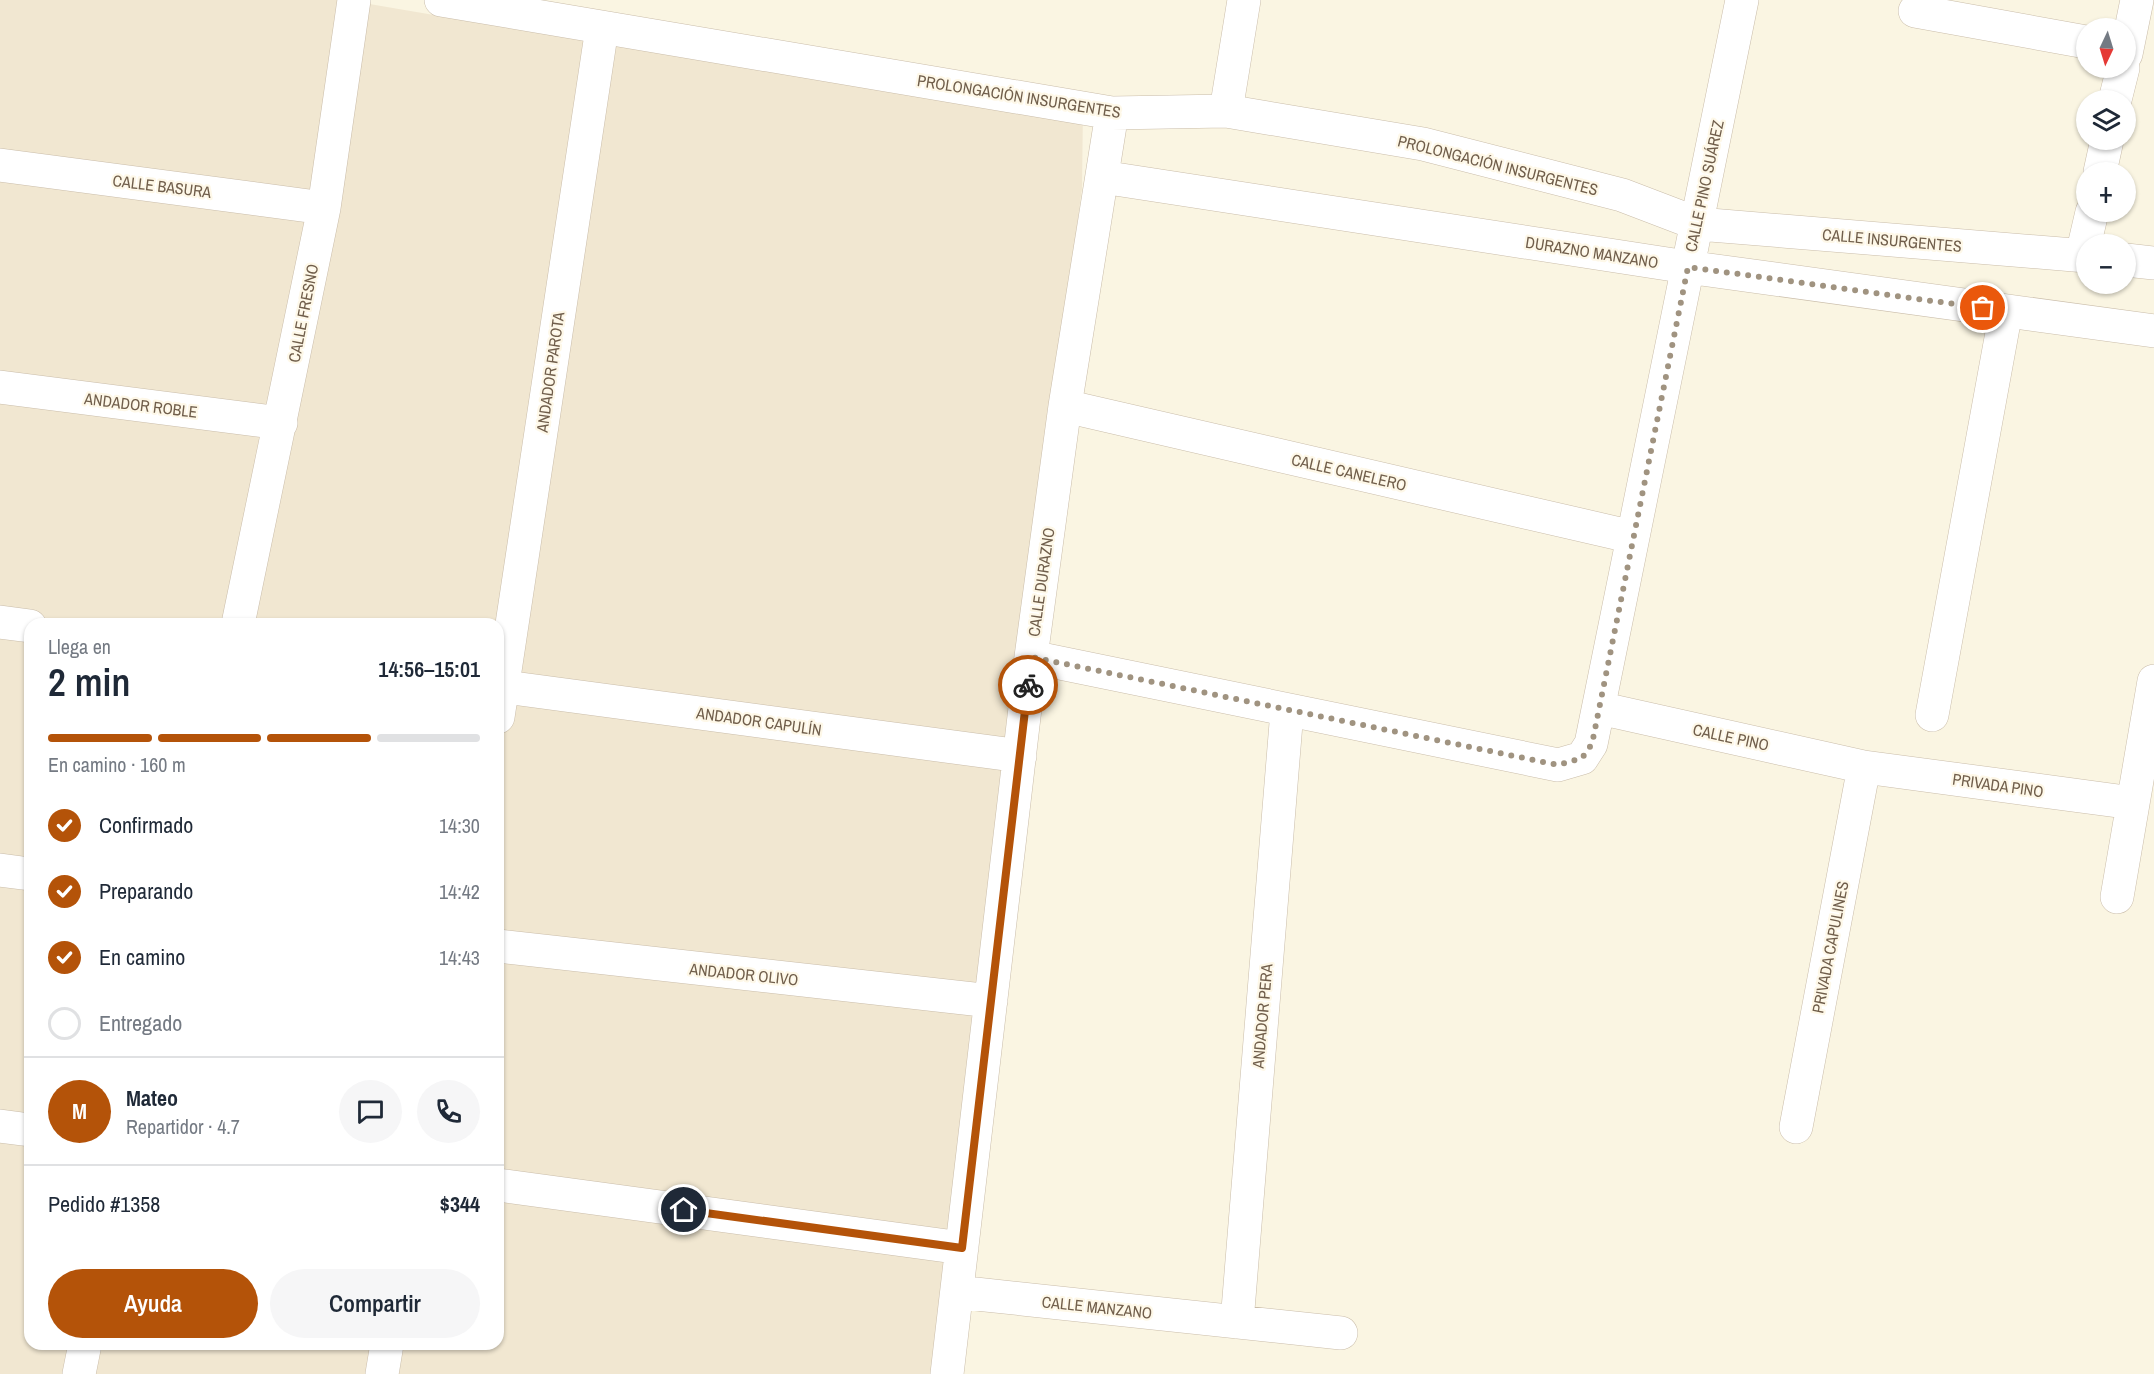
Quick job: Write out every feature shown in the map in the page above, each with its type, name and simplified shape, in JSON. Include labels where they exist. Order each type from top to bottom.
[{"type":"street","name":"CALLE FRESNO","points":[[239,618],[324,208],[354,0]]},
{"type":"street","name":"PROLONGACIÓN INSURGENTES","points":[[441,0],[1112,113],[1226,111],[1423,144],[1622,195],[1698,224]]},
{"type":"street","points":[[1226,111],[1244,0]]},
{"type":"street","name":"CALLE PINO SUÁREZ","points":[[1287,711],[1558,765],[1582,758],[1592,744],[1742,0]]},
{"type":"street","points":[[2133,18],[2137,0]]},
{"type":"street","points":[[1914,11],[2076,40]]},
{"type":"street","name":"ANDADOR PAROTA","points":[[504,671],[602,28]]},
{"type":"street","name":"CALLE DURAZNO","points":[[947,1374],[1031,657],[1065,406],[1112,113]]},
{"type":"street","name":"CALLE BASURA","points":[[0,165],[324,208]]},
{"type":"street","name":"DURAZNO MANZANO","points":[[1102,177],[1688,267],[2154,332]]},
{"type":"street","name":"CALLE INSURGENTES","points":[[1698,224],[2076,255]]},
{"type":"street","points":[[2136,261],[2154,263]]},
{"type":"street","points":[[1932,715],[2006,311]]},
{"type":"street","name":"ANDADOR ROBLE","points":[[0,387],[281,423]]},
{"type":"street","name":"CALLE CANELERO","points":[[1065,406],[1633,537]]},
{"type":"street","points":[[0,622],[24,625]]},
{"type":"street","points":[[1031,657],[1287,711]]},
{"type":"street","points":[[2117,897],[2154,681]]},
{"type":"street","name":"ANDADOR CAPULÍN","points":[[504,697],[1020,756]]},
{"type":"street","name":"CALLE PINO","points":[[1599,708],[1864,766]]},
{"type":"street","name":"ANDADOR PERA","points":[[1237,1322],[1287,711]]},
{"type":"street","name":"PRIVADA PINO","points":[[1864,766],[2133,803]]},
{"type":"street","name":"PRIVADA CAPULINES","points":[[1796,1127],[1864,766]]},
{"type":"street","points":[[0,870],[24,873]]},
{"type":"street","name":"ANDADOR OLIVO","points":[[504,947],[991,1001]]},
{"type":"street","points":[[0,1126],[24,1129]]},
{"type":"street","points":[[504,1186],[962,1248]]},
{"type":"street","name":"CALLE MANZANO","points":[[957,1292],[1341,1333]]},
{"type":"street","points":[[79,1374],[84,1350]]},
{"type":"street","points":[[382,1374],[386,1350]]},
{"type":"shaded area","points":[[0,0],[346,0],[610,45],[1083,107],[1082,188],[1005,765],[932,1374],[0,1374]]},
{"type":"way so far","points":[[1028,685],[1031,657],[1558,765],[1582,758],[1592,744],[1688,267],[1983,308]]},
{"type":"route","points":[[684,1210],[962,1248],[1028,685]]}]
